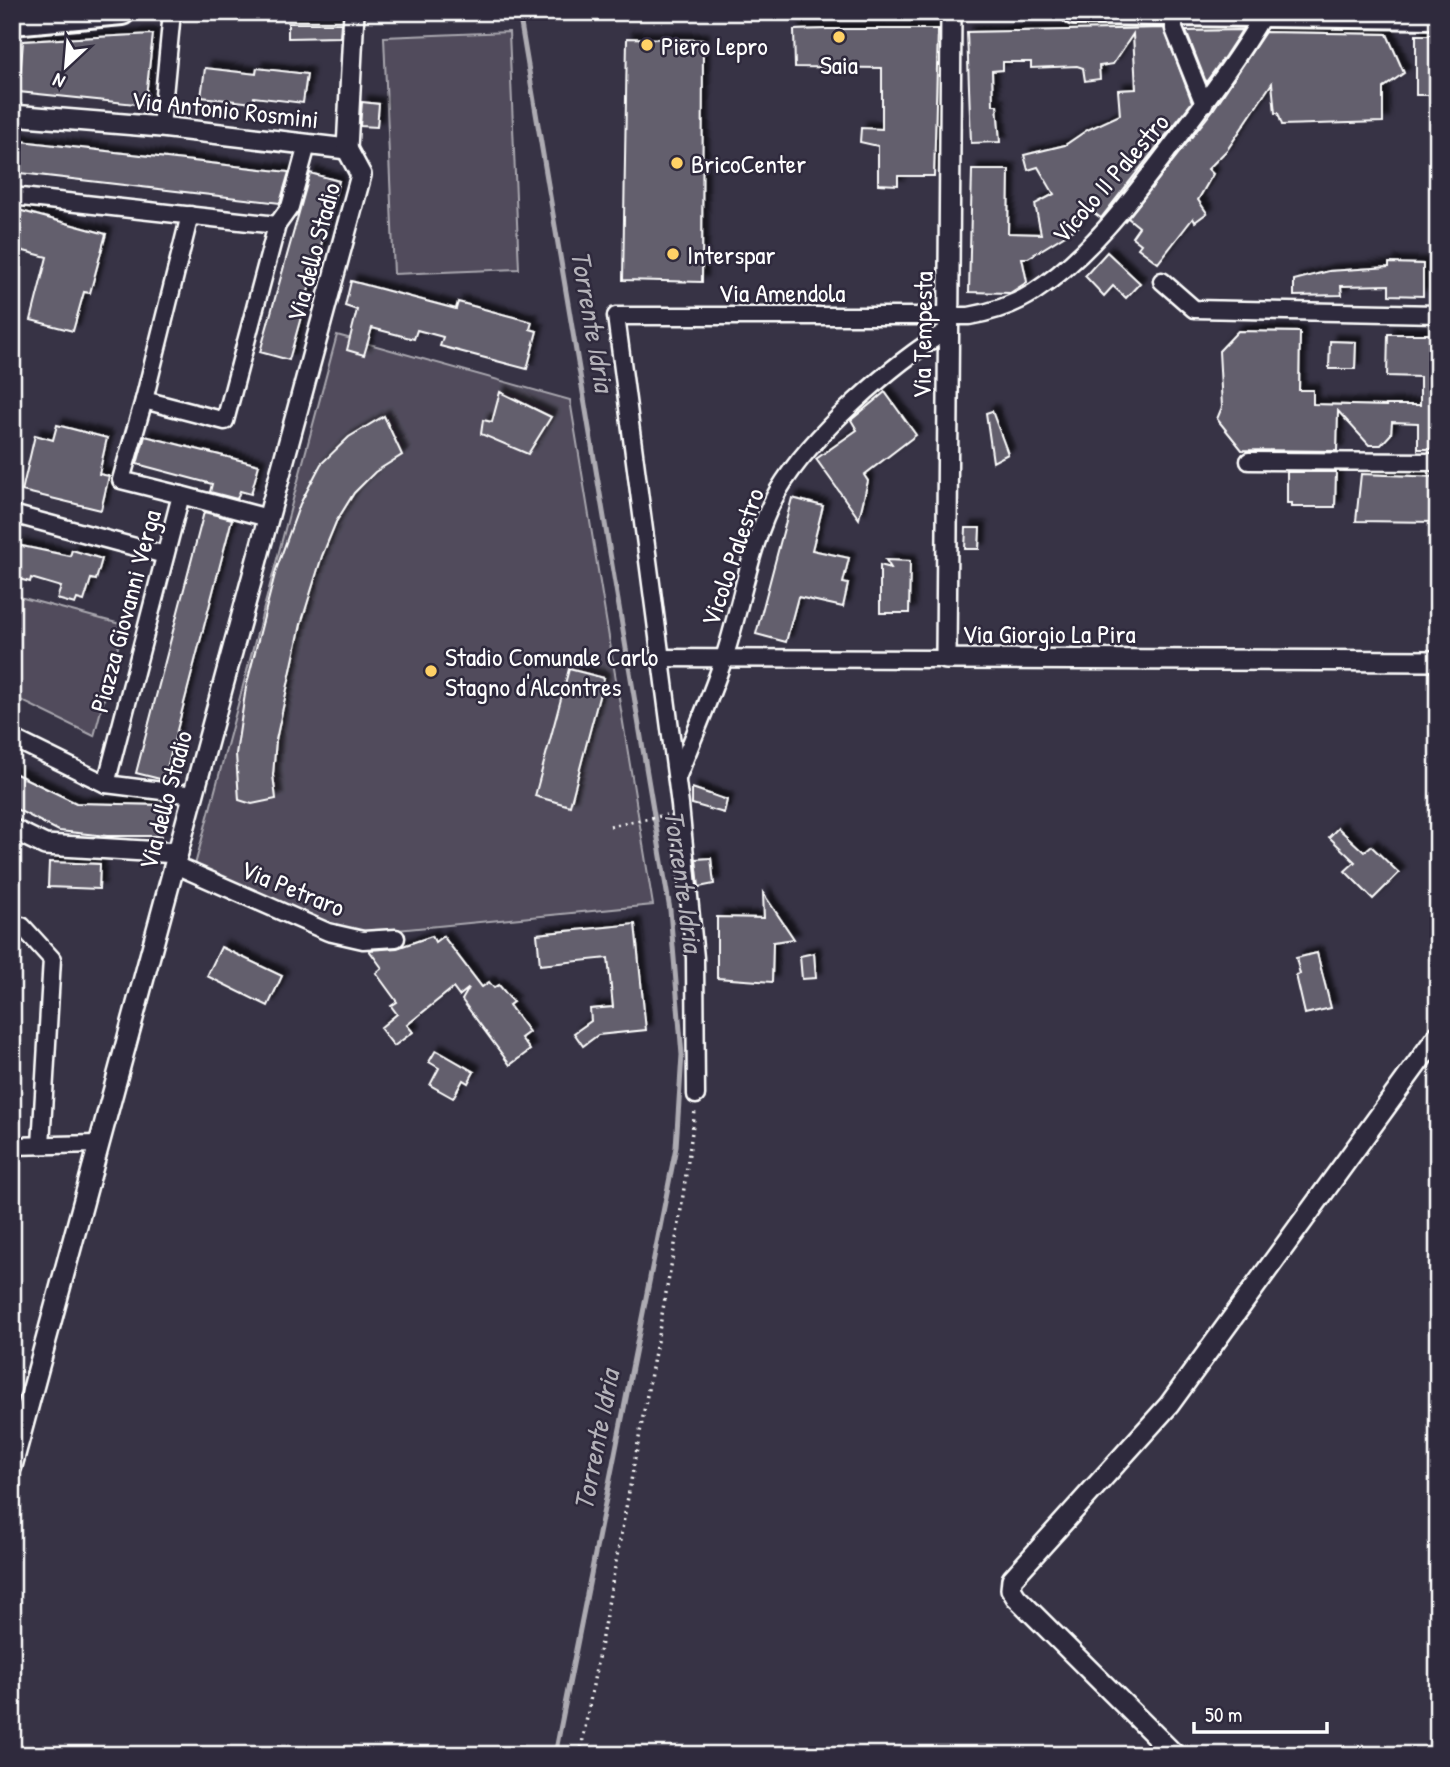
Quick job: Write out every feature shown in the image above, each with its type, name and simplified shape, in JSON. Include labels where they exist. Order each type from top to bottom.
[{"type":"main road","points":[[12,22],[122,12]]},
{"type":"main road","points":[[1074,12],[1438,16]]},
{"type":"street","points":[[161,128],[172,12]]},
{"type":"street","points":[[347,149],[354,12]]},
{"type":"street","name":"Via Tempesta","points":[[946,659],[951,12]]},
{"type":"street","points":[[1174,13],[1174,29],[1204,104]]},
{"type":"street","name":"Vicolo II Palestro","points":[[948,323],[1014,303],[1051,280],[1126,205],[1204,104],[1265,13]]},
{"type":"street","name":"Via Antonio Rosmini","points":[[12,115],[161,128],[347,149]]},
{"type":"street","points":[[190,215],[144,400],[225,421],[277,225],[290,206],[307,145]]},
{"type":"street","name":"Via dello Stadio","points":[[12,1466],[98,1139],[361,175],[347,149]]},
{"type":"street","points":[[12,195],[277,225]]},
{"type":"street","points":[[1162,281],[1194,309],[1438,314]]},
{"type":"street","name":"Via Amendola","points":[[660,658],[615,316],[948,323]]},
{"type":"street","name":"Vicolo Palestro","points":[[677,780],[724,658],[765,519],[792,471],[842,414],[948,323]]},
{"type":"street","name":"Piazza Giovanni Verga","points":[[106,784],[181,495],[121,480],[144,400]]},
{"type":"street","points":[[1250,461],[1438,462]]},
{"type":"street","points":[[181,495],[268,519]]},
{"type":"street","points":[[12,514],[165,555]]},
{"type":"street","points":[[660,658],[677,780],[695,958],[696,1095]]},
{"type":"street","name":"Via Giorgio La Pira","points":[[660,658],[1438,661]]},
{"type":"street","points":[[12,737],[106,784],[194,795]]},
{"type":"street","points":[[12,829],[45,845],[176,859]]},
{"type":"street","name":"Via Petraro","points":[[176,859],[328,932],[363,940],[396,938]]},
{"type":"street","points":[[12,926],[22,926],[52,959],[41,1145]]},
{"type":"street","points":[[1175,1755],[1016,1597],[1011,1588],[1012,1579],[1169,1405],[1438,1035]]},
{"type":"street","points":[[12,1146],[98,1139]]},
{"type":"path","points":[[610,825],[669,814]]},
{"type":"path","points":[[580,1755],[691,1155],[696,1095]]},
{"type":"shaded area","points":[[509,32],[519,269],[394,274],[384,37]]},
{"type":"shaded area","name":"Stadio Comunale Carlo Stagno d'Alcontres","points":[[337,335],[570,400],[653,905],[366,933],[333,926],[195,865]]},
{"type":"shaded area","points":[[12,595],[124,625],[94,736],[12,696]]},
{"type":"building","points":[[288,23],[341,23],[340,37],[288,38]]},
{"type":"building","points":[[1164,28],[1192,102],[1101,218],[1086,207],[1073,222],[1078,227],[1028,258],[1022,258],[1027,282],[1010,293],[969,292],[972,170],[1009,170],[1008,233],[1041,234],[1035,204],[1054,194],[1038,167],[1028,170],[1024,155],[1065,145],[1087,130],[1120,115],[1118,90],[1136,89],[1133,34],[1113,64],[1099,66],[1100,79],[1085,81],[1083,68],[1077,66],[1031,68],[1031,62],[1003,62],[1003,70],[992,71],[993,105],[997,105],[1000,142],[971,143],[967,32]]},
{"type":"building","points":[[938,29],[934,176],[898,176],[898,185],[878,184],[878,146],[860,142],[861,128],[882,129],[882,68],[795,67],[794,30]]},
{"type":"building","points":[[1242,30],[1225,56],[1206,82],[1186,31]]},
{"type":"building","points":[[1265,32],[1387,34],[1404,73],[1383,88],[1383,122],[1282,125],[1278,113],[1275,113],[1272,83],[1227,150],[1208,169],[1213,174],[1198,200],[1207,213],[1195,222],[1193,218],[1158,263],[1138,248],[1141,244],[1132,237],[1139,227],[1128,218],[1213,110]]},
{"type":"building","points":[[153,34],[145,105],[19,92],[23,41]]},
{"type":"building","points":[[1416,35],[1438,35],[1438,95],[1416,95]]},
{"type":"building","points":[[627,38],[703,40],[702,282],[623,280]]},
{"type":"building","points":[[205,68],[256,74],[257,68],[307,74],[303,103],[254,97],[253,103],[201,97]]},
{"type":"building","points":[[362,102],[379,104],[377,127],[360,126]]},
{"type":"building","points":[[12,140],[289,172],[280,203],[202,194],[12,172]]},
{"type":"building","points":[[310,173],[339,181],[289,360],[260,352]]},
{"type":"building","points":[[18,210],[106,234],[90,293],[84,292],[73,331],[31,320],[47,257],[12,248]]},
{"type":"building","points":[[1107,252],[1140,283],[1126,298],[1113,286],[1104,296],[1085,276]]},
{"type":"building","points":[[1389,263],[1423,264],[1423,296],[1389,295],[1389,285],[1341,286],[1342,295],[1294,296],[1294,280],[1329,271],[1389,267]]},
{"type":"building","points":[[351,281],[456,309],[458,302],[532,322],[530,329],[537,331],[527,369],[440,346],[443,337],[417,330],[414,339],[372,328],[364,355],[347,350],[357,310],[345,306]]},
{"type":"building","points":[[1238,331],[1300,332],[1299,390],[1313,390],[1313,404],[1387,406],[1385,405],[1420,405],[1420,377],[1387,376],[1388,334],[1438,334],[1438,449],[1418,449],[1418,423],[1392,422],[1391,434],[1381,445],[1369,445],[1338,411],[1337,451],[1242,450],[1217,419],[1222,407],[1219,351]]},
{"type":"building","points":[[1330,341],[1356,342],[1355,369],[1329,369]]},
{"type":"building","points":[[500,392],[551,417],[528,454],[481,434],[483,420],[492,422]]},
{"type":"building","points":[[885,392],[916,435],[864,475],[868,481],[859,519],[816,459],[857,430],[851,420]]},
{"type":"building","points":[[992,411],[1008,454],[993,462],[986,413]]},
{"type":"building","points":[[384,416],[402,455],[375,472],[354,493],[336,522],[322,556],[301,624],[276,740],[273,775],[276,799],[252,804],[239,800],[236,754],[246,687],[276,570],[300,504],[321,464],[349,437]]},
{"type":"building","points":[[57,425],[107,438],[99,474],[109,476],[101,510],[22,491],[35,435],[53,440]]},
{"type":"building","points":[[145,436],[259,465],[251,494],[240,491],[237,499],[210,492],[212,484],[137,464]]},
{"type":"building","points":[[1287,472],[1336,472],[1335,507],[1292,507],[1292,503],[1287,503]]},
{"type":"building","points":[[1361,474],[1438,477],[1438,522],[1356,521]]},
{"type":"building","points":[[792,498],[823,506],[812,550],[849,558],[843,583],[848,584],[843,607],[798,597],[786,642],[756,634]]},
{"type":"building","points":[[204,512],[232,519],[164,780],[136,773]]},
{"type":"building","points":[[966,528],[980,528],[979,549],[965,549]]},
{"type":"building","points":[[17,545],[70,556],[72,550],[102,559],[96,580],[91,579],[84,601],[77,599],[75,604],[57,599],[61,587],[31,578],[30,582],[15,578],[17,573],[12,571],[12,561]]},
{"type":"building","points":[[886,560],[910,561],[909,613],[880,613],[880,565],[891,568]]},
{"type":"building","points":[[569,669],[604,678],[570,806],[535,796]]},
{"type":"building","points":[[12,772],[76,803],[160,805],[161,836],[107,836],[59,831],[12,807]]},
{"type":"building","points":[[692,788],[727,800],[724,813],[692,804]]},
{"type":"building","points":[[1338,828],[1364,852],[1371,846],[1399,873],[1373,899],[1345,871],[1355,862],[1329,837]]},
{"type":"building","points":[[711,858],[714,884],[699,887],[696,859]]},
{"type":"building","points":[[49,862],[100,864],[99,889],[48,887]]},
{"type":"building","points":[[763,893],[794,939],[773,942],[772,982],[717,978],[717,917],[764,918]]},
{"type":"building","points":[[635,924],[646,1030],[598,1035],[583,1046],[574,1033],[591,1021],[590,1009],[613,1007],[608,958],[540,965],[537,934]]},
{"type":"building","points":[[432,936],[435,942],[443,936],[482,987],[489,982],[494,988],[499,985],[513,1002],[509,1005],[529,1032],[521,1038],[530,1050],[510,1065],[462,1000],[469,988],[459,996],[453,988],[407,1025],[413,1032],[394,1046],[380,1028],[397,1014],[391,1006],[397,1002],[376,973],[382,968],[369,950],[397,948]]},
{"type":"building","points":[[221,947],[282,976],[268,1006],[207,976]]},
{"type":"building","points":[[814,953],[816,978],[802,979],[800,956]]},
{"type":"building","points":[[1317,953],[1331,1008],[1305,1014],[1296,975],[1300,974],[1296,958]]},
{"type":"building","points":[[436,1050],[474,1072],[468,1083],[463,1080],[453,1098],[430,1085],[439,1068],[429,1062]]},
{"type":"waterway","name":"Torrente Idria","points":[[519,12],[670,910],[682,1055],[676,1147],[555,1755]]},
{"type":"place","name":"Saia","points":[[839,37]]},
{"type":"place","name":"Piero Lepro","points":[[647,45]]},
{"type":"place","name":"BricoCenter","points":[[677,163]]},
{"type":"place","name":"Interspar","points":[[673,254]]},
{"type":"place","name":"Stadio Comunale Carlo Stagno d'Alcontres","points":[[431,671]]}]
